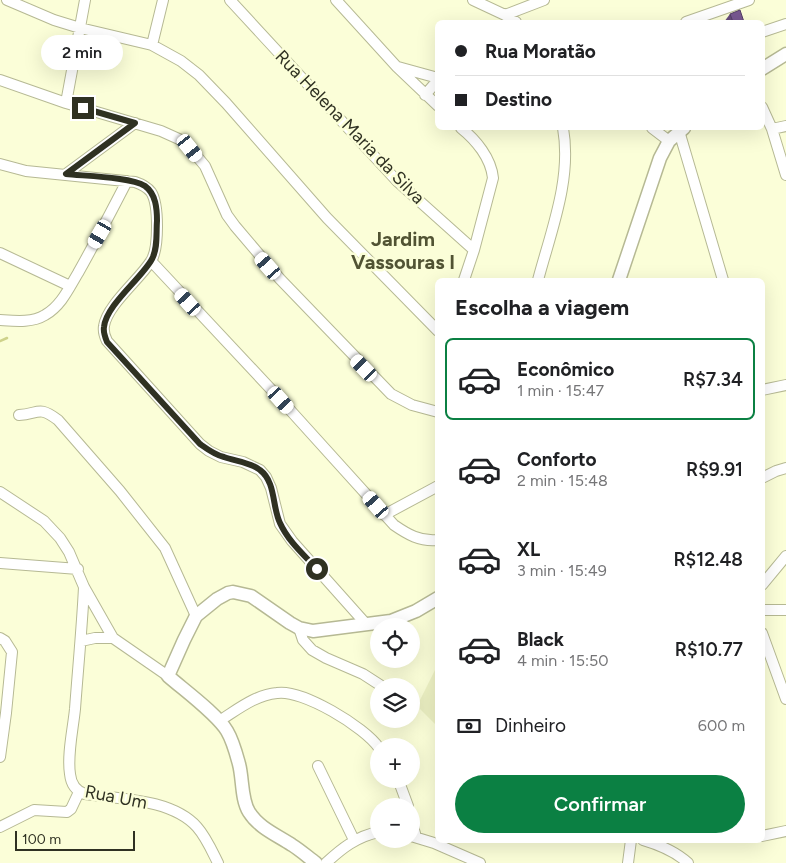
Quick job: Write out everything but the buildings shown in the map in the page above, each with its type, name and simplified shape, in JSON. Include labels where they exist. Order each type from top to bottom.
[{"type":"street","points":[[7,0],[54,20],[152,45],[173,56],[199,75],[327,218],[435,328]]},
{"type":"street","points":[[66,103],[85,0]]},
{"type":"street","points":[[152,45],[163,0]]},
{"type":"street","name":"Rua Helena Maria da Silva","points":[[230,0],[397,181],[474,250]]},
{"type":"street","points":[[336,0],[397,67],[435,104]]},
{"type":"street","points":[[473,0],[513,20]]},
{"type":"street","points":[[505,15],[544,0]]},
{"type":"street","points":[[692,20],[749,0]]},
{"type":"street","points":[[765,31],[786,24]]},
{"type":"street","points":[[765,67],[786,54]]},
{"type":"street","points":[[397,67],[435,78]]},
{"type":"street","points":[[0,80],[66,103],[161,131],[181,140],[205,166],[234,226],[280,279],[391,394],[412,404],[435,411]]},
{"type":"street","points":[[425,96],[435,83]]},
{"type":"street","points":[[765,114],[786,175]]},
{"type":"street","points":[[66,174],[135,123]]},
{"type":"street","points":[[772,130],[786,126]]},
{"type":"street","points":[[463,130],[483,152],[492,167],[493,178],[465,278]]},
{"type":"street","points":[[539,278],[565,172],[566,152],[563,130]]},
{"type":"street","points":[[655,130],[669,141]]},
{"type":"street","points":[[620,278],[657,166],[669,141],[680,130]]},
{"type":"street","points":[[681,130],[723,278]]},
{"type":"street","points":[[0,164],[26,170],[127,181],[144,186],[151,192],[155,201],[157,218],[155,253],[151,261],[122,295],[107,317],[104,326],[107,342],[200,444],[221,457],[243,462],[260,470],[271,488],[280,524],[292,541],[366,624]]},
{"type":"street","points":[[0,320],[29,321],[44,317],[54,310],[100,234],[127,181]]},
{"type":"street","points":[[0,253],[70,286]]},
{"type":"street","points":[[151,261],[281,400],[394,525],[413,537],[435,540]]},
{"type":"street","points":[[765,389],[786,385]]},
{"type":"street","points":[[19,415],[30,415],[34,411],[41,410],[58,420],[148,524],[165,548],[196,616]]},
{"type":"street","points":[[765,476],[786,468]]},
{"type":"street","points":[[384,515],[435,488]]},
{"type":"street","points":[[0,492],[44,521],[60,538],[78,569],[84,587],[113,638],[168,676],[227,730],[239,765],[246,804],[250,812],[259,823],[316,863]]},
{"type":"street","points":[[765,581],[786,556]]},
{"type":"street","points":[[0,563],[78,569]]},
{"type":"street","name":"Rua Um","points":[[84,587],[70,773],[72,783],[80,792],[158,805],[180,813],[196,827],[210,846],[218,863]]},
{"type":"street","points":[[168,676],[196,616],[217,599],[233,592],[251,596],[290,623],[299,628],[313,631],[391,621],[416,611],[435,600]]},
{"type":"street","points":[[765,610],[786,610]]},
{"type":"street","points":[[299,628],[303,640],[312,650],[370,679]]},
{"type":"street","points":[[0,638],[5,641],[12,652],[3,712],[0,757]]},
{"type":"street","points":[[81,641],[95,638],[113,638]]},
{"type":"street","points":[[765,641],[786,699]]},
{"type":"street","points":[[219,721],[248,702],[278,692],[307,698],[358,728],[370,738]]},
{"type":"street","points":[[318,766],[354,840]]},
{"type":"street","points":[[0,828],[34,810],[67,812],[80,792]]},
{"type":"street","points":[[765,835],[786,831]]},
{"type":"street","points":[[326,863],[354,840],[370,834]]},
{"type":"street","points":[[420,838],[480,863]]},
{"type":"street","points":[[628,863],[631,843]]},
{"type":"street","points":[[652,843],[665,847],[688,863]]},
{"type":"shaded area","points":[[435,670],[435,724],[420,709],[420,700]]},
{"type":"waterway","points":[[0,341],[7,338]]},
{"type":"district","name":"Jardim Vassouras I","points":[[403,250]]},
{"type":"route","points":[[83,108],[135,123],[66,174],[135,182],[144,186],[151,192],[155,201],[157,218],[155,253],[151,261],[122,295],[107,317],[104,334],[107,342],[200,444],[221,457],[243,462],[260,470],[271,488],[280,524],[292,541],[317,569]]}]
